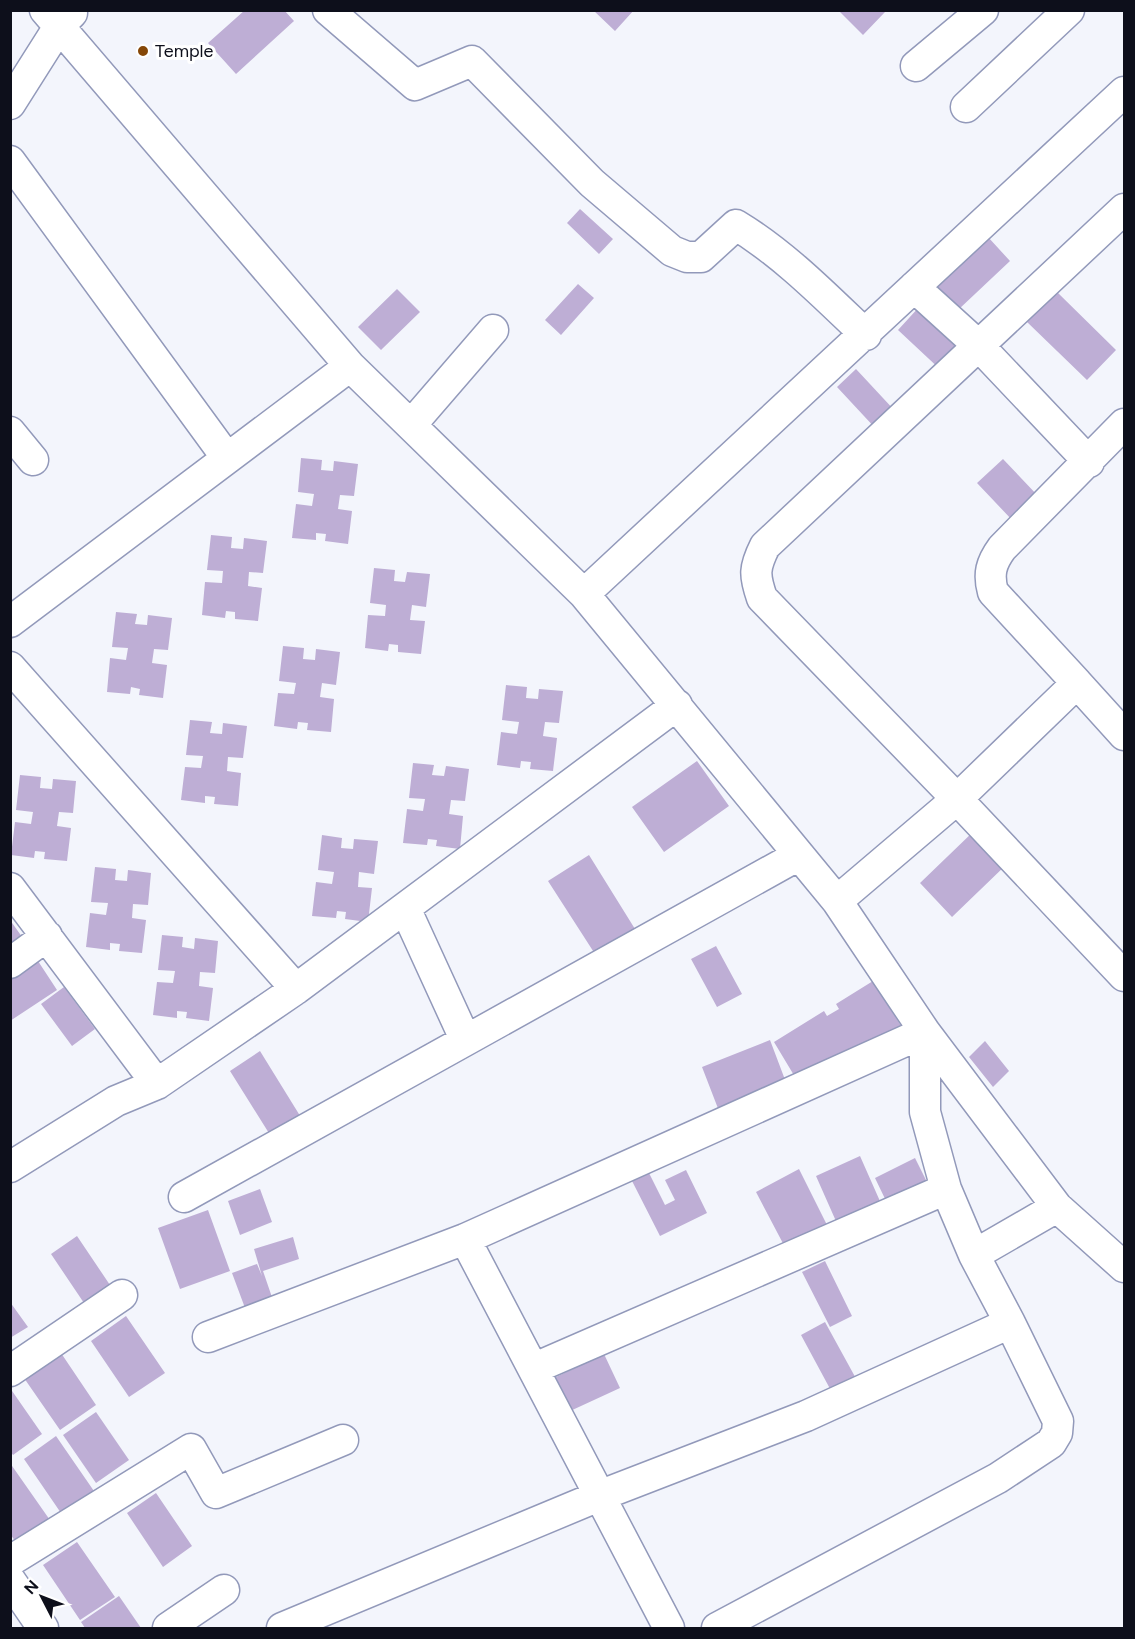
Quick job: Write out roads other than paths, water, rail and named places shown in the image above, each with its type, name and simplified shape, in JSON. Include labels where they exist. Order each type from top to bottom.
[{"type":"street","points":[[328,10],[415,85],[472,61],[592,183],[672,251],[687,256],[701,257],[736,225],[758,238],[800,273],[866,335]]},
{"type":"street","points":[[916,66],[983,10]]},
{"type":"street","points":[[966,107],[1069,10]]},
{"type":"street","points":[[10,104],[60,15],[350,366],[584,594],[837,901],[925,1032],[1057,1207],[1125,1267]]},
{"type":"street","points":[[584,594],[866,335],[914,287],[1125,92]]},
{"type":"street","points":[[10,161],[227,458]]},
{"type":"street","points":[[1125,209],[765,546],[755,565],[756,582],[762,598],[957,798],[1125,976]]},
{"type":"street","points":[[914,287],[979,346],[1089,462]]},
{"type":"street","points":[[411,425],[493,330]]},
{"type":"street","points":[[10,622],[350,366]]},
{"type":"street","points":[[1125,424],[1002,548],[992,562],[989,578],[993,592],[1125,735]]},
{"type":"street","points":[[10,432],[33,460]]},
{"type":"street","points":[[10,667],[296,989]]},
{"type":"street","points":[[837,901],[957,798],[1077,683]]},
{"type":"street","points":[[10,1167],[116,1101],[157,1084],[296,989],[677,705]]},
{"type":"street","points":[[184,1197],[799,855]]},
{"type":"street","points":[[10,888],[157,1084]]},
{"type":"street","points":[[405,908],[465,1039]]},
{"type":"street","points":[[10,963],[47,936]]},
{"type":"street","points":[[717,1629],[767,1617],[998,1478],[1051,1443],[1057,1433],[1058,1421],[974,1255],[946,1189],[925,1112],[925,1032]]},
{"type":"street","points":[[208,1337],[465,1239],[925,1032]]},
{"type":"street","points":[[535,1368],[946,1189]]},
{"type":"street","points":[[974,1255],[1057,1207]]},
{"type":"street","points":[[465,1239],[535,1368],[669,1629]]},
{"type":"street","points":[[10,1371],[122,1295]]},
{"type":"street","points":[[282,1629],[599,1496],[806,1416],[1010,1323]]},
{"type":"street","points":[[10,1561],[191,1449],[216,1493],[344,1440]]},
{"type":"street","points":[[10,1580],[42,1629]]},
{"type":"street","points":[[168,1629],[224,1590]]},
{"type":"place","name":"Temple","points":[[143,51]]}]
